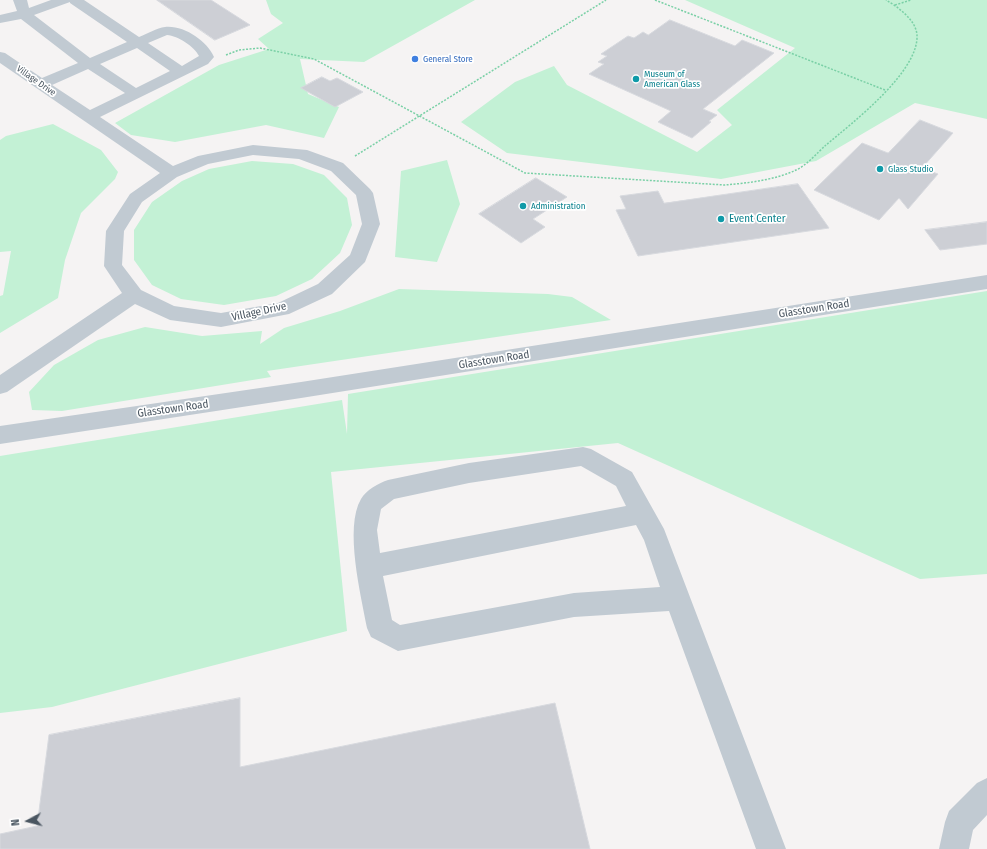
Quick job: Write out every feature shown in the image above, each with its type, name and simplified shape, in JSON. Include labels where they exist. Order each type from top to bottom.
[{"type":"street","points":[[20,0],[24,14],[88,63],[136,94]]},
{"type":"street","points":[[0,19],[24,14],[64,0]]},
{"type":"street","points":[[74,0],[181,72]]},
{"type":"street","points":[[40,84],[165,31],[172,31],[206,52],[207,57],[203,61],[88,117]]},
{"type":"street","name":"Village Drive","points":[[0,56],[171,173]]},
{"type":"street","name":"Village Drive","points":[[254,150],[301,154],[337,167],[364,193],[371,224],[358,258],[325,289],[282,309],[220,320],[170,313],[134,296],[114,266],[115,231],[136,198],[171,173],[204,160],[254,150]]},
{"type":"street","name":"Glasstown Road","points":[[0,435],[324,386],[987,282]]},
{"type":"street","points":[[0,386],[134,296]]},
{"type":"street","points":[[677,598],[574,605],[420,636],[398,638],[380,628],[369,567],[365,530],[370,504],[388,490],[469,473],[583,456],[624,479],[655,537],[771,849]]},
{"type":"street","points":[[369,567],[642,513]]},
{"type":"street","points":[[954,849],[960,822],[987,793]]},
{"type":"path","points":[[337,167],[606,0]]},
{"type":"path","points":[[655,0],[885,90]]},
{"type":"path","points":[[207,57],[218,58],[240,50],[260,48],[314,59],[525,173],[725,185],[755,182],[797,170],[868,109],[904,71],[914,52],[917,35],[912,22],[895,5],[886,0]]},
{"type":"path","points":[[895,5],[911,0]]},
{"type":"green space","points":[[266,0],[475,0],[364,62],[300,59],[308,94],[339,107],[324,138],[266,125],[175,142],[131,135],[115,123],[219,65],[269,49],[258,39],[283,23],[271,14]]},
{"type":"green space","points":[[685,0],[987,0],[987,119],[915,103],[816,161],[721,179],[507,153],[461,122],[515,82],[554,66],[567,85],[697,152],[732,125],[717,110],[795,48]]},
{"type":"green space","points":[[53,124],[101,150],[118,172],[115,179],[81,213],[65,260],[58,298],[0,333],[0,296],[3,295],[11,251],[0,252],[0,140],[6,136]]},
{"type":"green space","points":[[447,160],[460,204],[437,262],[395,257],[401,171]]},
{"type":"green space","points":[[252,161],[293,164],[324,175],[347,198],[352,225],[340,253],[312,279],[276,296],[224,305],[181,299],[152,285],[134,260],[134,230],[152,202],[182,181],[209,169]]},
{"type":"green space","points":[[399,289],[548,294],[572,297],[611,320],[267,371],[271,377],[62,411],[32,410],[29,392],[54,365],[98,340],[145,327],[202,336],[262,331],[260,344],[284,328],[340,311]]},
{"type":"green space","points":[[987,291],[987,574],[920,579],[618,443],[331,472],[347,631],[52,707],[0,713],[0,456],[342,400],[347,434],[348,394]]},
{"type":"building","points":[[157,0],[211,0],[250,25],[215,40]]},
{"type":"building","name":"Museum of American Glass","points":[[670,20],[735,46],[742,40],[774,53],[703,109],[717,115],[692,138],[658,122],[671,111],[589,74],[604,64],[598,62],[607,56],[601,54],[628,36],[634,38],[643,32],[648,35]]},
{"type":"building","points":[[322,77],[330,81],[337,78],[363,92],[335,107],[301,88]]},
{"type":"building","name":"Glass Studio","points":[[920,120],[953,133],[922,168],[938,174],[908,209],[899,198],[879,220],[814,190],[862,143],[888,153]]},
{"type":"building","name":"Administration","points":[[536,178],[567,197],[533,219],[545,227],[521,243],[479,214]]},
{"type":"building","name":"Event Center","points":[[798,184],[829,228],[638,256],[616,210],[626,209],[620,196],[658,191],[664,203]]},
{"type":"building","points":[[987,222],[987,244],[940,250],[925,230]]},
{"type":"building","points":[[240,698],[240,767],[555,703],[590,849],[0,849],[0,834],[37,826],[49,735]]},
{"type":"place","name":"General Store","points":[[415,59]]},
{"type":"place","name":"Museum of American Glass","points":[[636,79]]},
{"type":"place","name":"Glass Studio","points":[[880,169]]},
{"type":"place","name":"Administration","points":[[523,206]]},
{"type":"place","name":"Event Center","points":[[721,219]]}]
